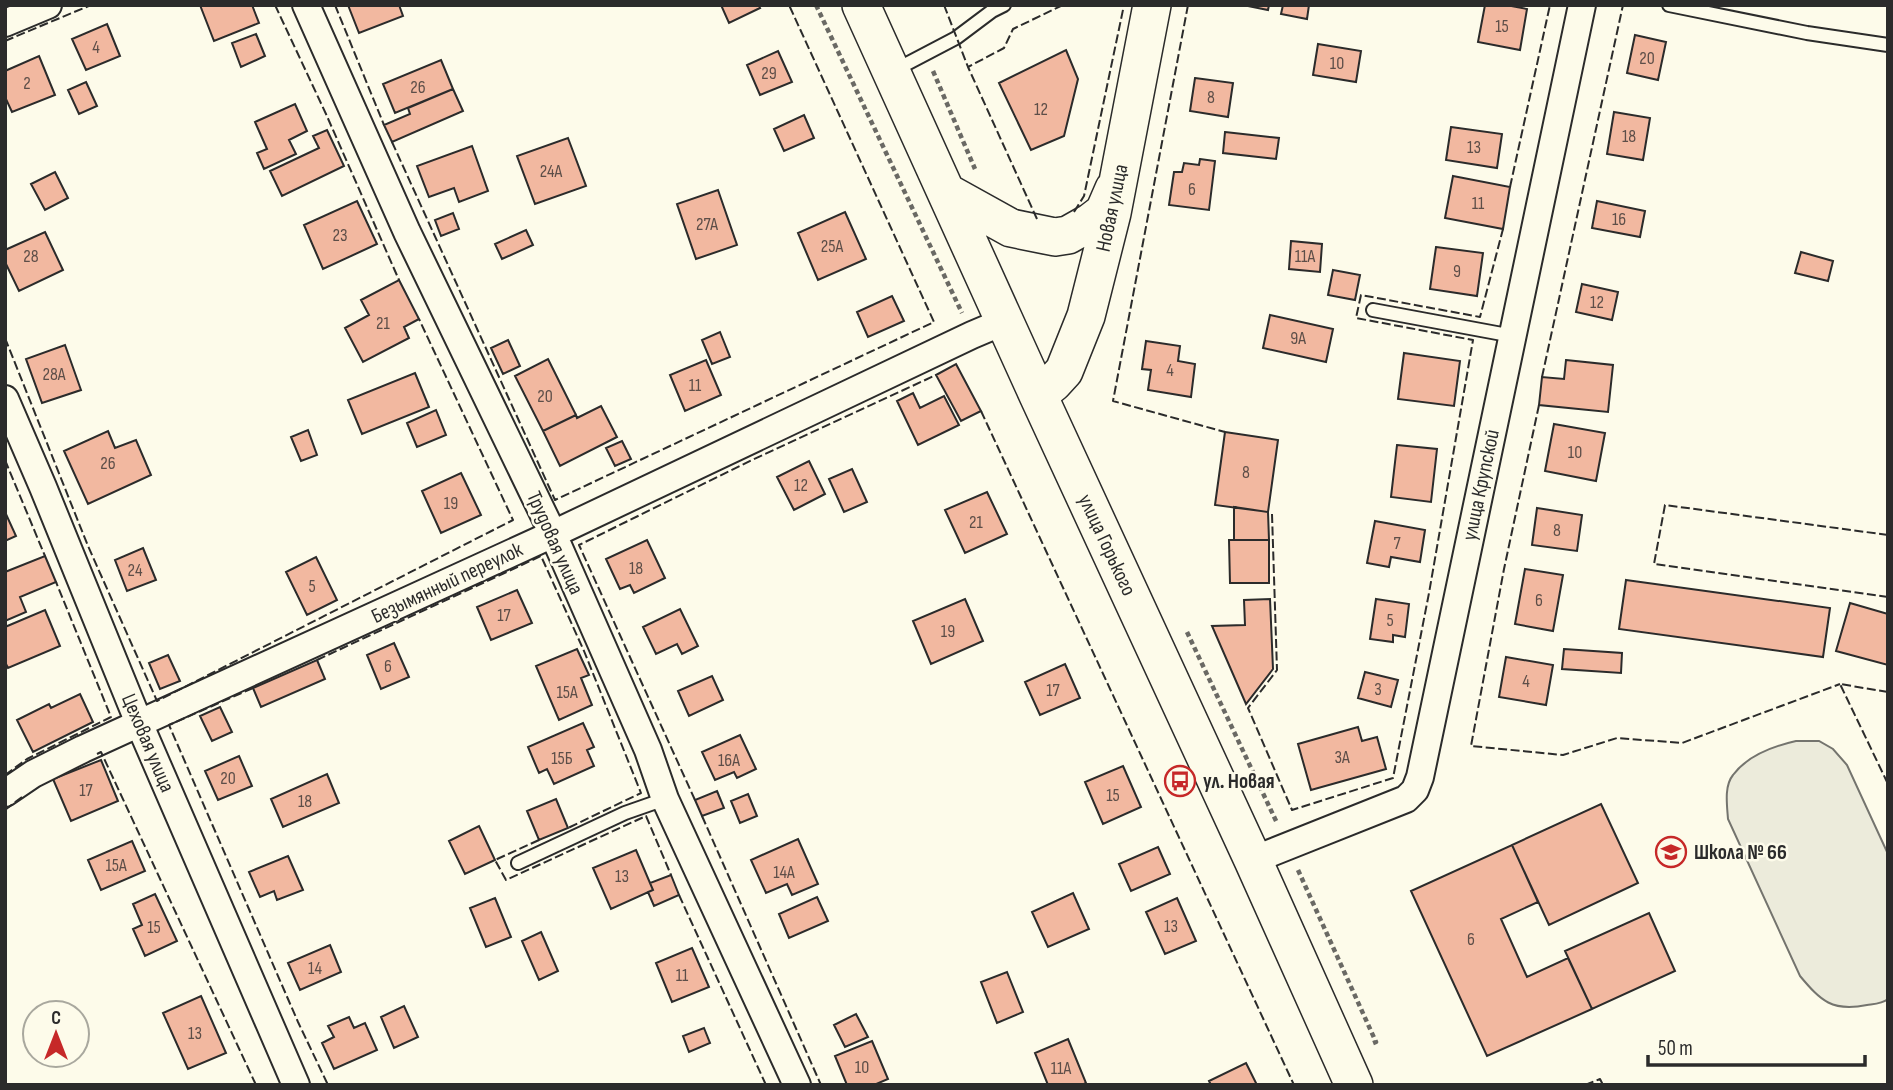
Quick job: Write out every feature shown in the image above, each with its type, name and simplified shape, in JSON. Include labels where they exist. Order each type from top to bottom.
[{"type":"main road","name":"улица Горького","points":[[861,5],[1354,1085]]},
{"type":"main road","name":"Новая улица","points":[[1038,395],[1064,371],[1086,316],[1100,266],[1152,5]]},
{"type":"main road","points":[[946,192],[1011,228],[1055,237],[1068,234],[1104,212],[1118,179]]},
{"type":"street","points":[[5,23],[48,5]]},
{"type":"street","name":"Трудовая улица","points":[[306,5],[407,232],[553,534],[648,750],[665,799],[797,1085]]},
{"type":"street","name":"улица Крупской","points":[[1253,860],[1406,799],[1415,790],[1420,777],[1582,5]]},
{"type":"street","name":"Безымянный переулок","points":[[5,793],[33,774],[139,723],[553,534],[1005,321]]},
{"type":"street","name":"Цеховая улица","points":[[5,399],[139,723],[296,1085]]},
{"type":"lane","points":[[891,72],[956,38],[1004,5]]},
{"type":"lane","points":[[1669,5],[1807,33],[1888,45]]},
{"type":"lane","points":[[1373,310],[1513,336]]},
{"type":"lane","points":[[518,863],[625,813],[665,799]]},
{"type":"shaded area","points":[[1796,741],[1819,741],[1833,749],[1847,765],[1888,854],[1888,999],[1881,1003],[1855,1007],[1836,1005],[1821,998],[1800,976],[1728,819],[1728,785],[1739,768],[1761,753]]},
{"type":"building","points":[[200,5],[252,5],[259,23],[214,41]]},
{"type":"building","points":[[348,5],[399,5],[403,16],[359,33]]},
{"type":"building","points":[[721,5],[758,5],[760,8],[729,23]]},
{"type":"building","points":[[1243,5],[1269,5],[1268,10]]},
{"type":"building","points":[[1243,5],[1269,5],[1268,10]]},
{"type":"building","points":[[1283,5],[1309,5],[1307,19],[1281,14]]},
{"type":"building","points":[[1485,5],[1527,9],[1520,50],[1478,42]]},
{"type":"building","points":[[107,24],[120,56],[86,70],[72,39]]},
{"type":"building","points":[[256,34],[265,56],[241,67],[232,43]]},
{"type":"building","points":[[1635,35],[1666,42],[1658,80],[1627,73]]},
{"type":"building","points":[[1318,44],[1361,51],[1356,82],[1313,75]]},
{"type":"building","points":[[1066,50],[1078,79],[1064,136],[1031,150],[999,83]]},
{"type":"building","points":[[778,51],[792,82],[760,95],[747,65]]},
{"type":"building","points":[[39,56],[55,95],[12,112],[5,97],[5,71]]},
{"type":"building","points":[[441,60],[453,89],[395,113],[383,84]]},
{"type":"building","points":[[1195,78],[1233,83],[1228,117],[1190,111]]},
{"type":"building","points":[[86,82],[97,106],[79,114],[68,90]]},
{"type":"building","points":[[453,89],[463,111],[392,142],[384,125],[410,114],[408,108]]},
{"type":"building","points":[[295,104],[307,131],[289,140],[296,154],[264,169],[257,153],[267,149],[255,122]]},
{"type":"building","points":[[1614,112],[1650,118],[1643,160],[1607,154]]},
{"type":"building","points":[[804,115],[814,138],[784,151],[774,129]]},
{"type":"building","points":[[1451,127],[1502,134],[1497,168],[1446,160]]},
{"type":"building","points":[[327,130],[344,166],[282,196],[270,171],[319,148],[313,136]]},
{"type":"building","points":[[1225,132],[1279,138],[1276,159],[1223,153]]},
{"type":"building","points":[[568,138],[586,186],[535,204],[517,156]]},
{"type":"building","points":[[472,146],[488,191],[459,202],[454,188],[429,197],[417,166]]},
{"type":"building","points":[[1200,159],[1215,161],[1209,210],[1169,205],[1174,172],[1182,172],[1184,163],[1199,165]]},
{"type":"building","points":[[55,172],[68,198],[45,210],[31,184]]},
{"type":"building","points":[[1453,176],[1510,187],[1503,229],[1445,218]]},
{"type":"building","points":[[718,190],[737,245],[696,259],[677,204]]},
{"type":"building","points":[[357,201],[377,244],[323,269],[304,225]]},
{"type":"building","points":[[1597,201],[1645,211],[1640,237],[1592,228]]},
{"type":"building","points":[[845,212],[866,259],[818,280],[798,233]]},
{"type":"building","points":[[453,213],[459,229],[441,236],[435,220]]},
{"type":"building","points":[[526,230],[533,245],[502,259],[495,244]]},
{"type":"building","points":[[45,232],[63,270],[19,291],[5,262],[5,250]]},
{"type":"building","points":[[1291,241],[1322,244],[1320,272],[1289,269]]},
{"type":"building","points":[[1436,247],[1483,253],[1477,296],[1430,289]]},
{"type":"building","points":[[1801,252],[1833,261],[1828,281],[1795,273]]},
{"type":"building","points":[[1333,270],[1360,275],[1355,300],[1328,295]]},
{"type":"building","points":[[399,280],[419,319],[404,327],[409,338],[363,362],[345,328],[369,315],[361,300]]},
{"type":"building","points":[[1582,284],[1618,292],[1612,320],[1576,312]]},
{"type":"building","points":[[892,296],[904,321],[868,337],[857,312]]},
{"type":"building","points":[[1270,315],[1333,329],[1326,362],[1263,348]]},
{"type":"building","points":[[720,332],[730,357],[712,364],[702,340]]},
{"type":"building","points":[[508,340],[520,366],[503,374],[491,348]]},
{"type":"building","points":[[1146,341],[1180,346],[1178,361],[1195,364],[1191,397],[1148,390],[1151,370],[1142,369]]},
{"type":"building","points":[[65,345],[81,390],[42,403],[26,359]]},
{"type":"building","points":[[1404,353],[1460,361],[1454,406],[1398,399]]},
{"type":"building","points":[[548,359],[576,415],[543,431],[515,376]]},
{"type":"building","points":[[706,360],[721,395],[685,411],[670,375]]},
{"type":"building","points":[[1566,360],[1613,365],[1608,412],[1539,405],[1542,377],[1564,379]]},
{"type":"building","points":[[956,364],[981,411],[961,421],[936,375]]},
{"type":"building","points":[[415,373],[429,407],[362,434],[348,400]]},
{"type":"building","points":[[913,393],[920,408],[944,396],[959,425],[918,445],[897,401]]},
{"type":"building","points":[[601,406],[617,437],[560,466],[543,431]]},
{"type":"building","points":[[436,410],[446,435],[417,447],[407,423]]},
{"type":"building","points":[[1554,424],[1605,433],[1596,481],[1545,471]]},
{"type":"building","points":[[308,430],[317,455],[301,461],[291,437]]},
{"type":"building","points":[[108,431],[115,448],[136,440],[151,475],[88,504],[64,451]]},
{"type":"building","points":[[1225,432],[1278,440],[1268,512],[1215,505]]},
{"type":"building","points":[[622,441],[631,459],[615,466],[606,448]]},
{"type":"building","points":[[1397,445],[1437,449],[1431,502],[1391,497]]},
{"type":"building","points":[[809,461],[825,494],[794,510],[777,477]]},
{"type":"building","points":[[852,469],[867,502],[844,512],[829,479]]},
{"type":"building","points":[[461,473],[481,515],[441,533],[422,491]]},
{"type":"building","points":[[987,492],[1007,534],[965,553],[945,510]]},
{"type":"building","points":[[1234,507],[1268,512],[1269,540],[1234,540]]},
{"type":"building","points":[[1537,508],[1582,515],[1577,551],[1532,545]]},
{"type":"building","points":[[5,512],[16,536],[5,541]]},
{"type":"building","points":[[1375,521],[1425,530],[1420,562],[1391,557],[1389,567],[1367,563]]},
{"type":"building","points":[[647,540],[665,578],[634,593],[630,585],[620,589],[606,559]]},
{"type":"building","points":[[1229,540],[1269,540],[1269,583],[1230,583]]},
{"type":"building","points":[[143,548],[156,580],[127,591],[115,560]]},
{"type":"building","points":[[45,556],[56,582],[20,597],[26,612],[5,621],[5,572]]},
{"type":"building","points":[[316,557],[337,600],[307,615],[286,572]]},
{"type":"building","points":[[1525,569],[1563,575],[1553,631],[1515,624]]},
{"type":"building","points":[[1626,580],[1830,608],[1823,657],[1619,629]]},
{"type":"building","points":[[517,590],[532,623],[491,640],[477,607]]},
{"type":"building","points":[[965,599],[983,641],[931,664],[913,621]]},
{"type":"building","points":[[1270,599],[1273,669],[1246,704],[1212,626],[1245,625],[1244,600]]},
{"type":"building","points":[[1376,599],[1409,604],[1405,637],[1393,635],[1393,642],[1370,639]]},
{"type":"building","points":[[1850,603],[1888,614],[1888,665],[1836,651]]},
{"type":"building","points":[[680,609],[698,646],[682,654],[677,644],[656,654],[643,627]]},
{"type":"building","points":[[45,610],[60,646],[8,668],[5,662],[5,627]]},
{"type":"building","points":[[394,643],[409,677],[381,689],[367,655]]},
{"type":"building","points":[[577,649],[589,675],[581,678],[592,705],[559,720],[536,666]]},
{"type":"building","points":[[1564,649],[1622,653],[1621,673],[1562,669]]},
{"type":"building","points":[[168,655],[180,681],[160,689],[149,663]]},
{"type":"building","points":[[1506,657],[1553,665],[1546,705],[1499,697]]},
{"type":"building","points":[[317,660],[325,679],[261,707],[253,688]]},
{"type":"building","points":[[1065,664],[1080,698],[1040,715],[1025,682]]},
{"type":"building","points":[[1365,672],[1398,680],[1391,707],[1358,698]]},
{"type":"building","points":[[712,676],[723,700],[689,716],[678,691]]},
{"type":"building","points":[[80,694],[93,722],[33,752],[17,720],[49,704],[51,708]]},
{"type":"building","points":[[220,707],[232,732],[212,741],[200,716]]},
{"type":"building","points":[[583,723],[594,747],[587,750],[594,766],[554,784],[547,769],[539,773],[528,747]]},
{"type":"building","points":[[1358,727],[1362,741],[1377,737],[1386,769],[1311,790],[1298,744]]},
{"type":"building","points":[[740,735],[756,769],[737,778],[734,772],[715,780],[702,752]]},
{"type":"building","points":[[239,756],[252,786],[218,800],[205,771]]},
{"type":"building","points":[[101,760],[118,801],[71,821],[53,779]]},
{"type":"building","points":[[1123,766],[1141,807],[1103,824],[1085,782]]},
{"type":"building","points":[[327,774],[339,803],[283,827],[271,799]]},
{"type":"building","points":[[717,791],[724,808],[702,816],[695,800]]},
{"type":"building","points":[[748,794],[757,816],[740,823],[731,801]]},
{"type":"building","points":[[556,799],[568,828],[539,840],[527,811]]},
{"type":"building","points":[[1601,804],[1638,883],[1549,925],[1512,845]]},
{"type":"building","points":[[479,826],[495,860],[465,874],[449,841]]},
{"type":"building","points":[[798,839],[818,884],[792,895],[787,884],[766,893],[751,860]]},
{"type":"building","points":[[132,841],[145,871],[101,890],[88,860]]},
{"type":"building","points":[[1512,845],[1538,902],[1501,919],[1527,977],[1568,958],[1592,1009],[1487,1056],[1411,891]]},
{"type":"building","points":[[1158,847],[1170,874],[1131,891],[1119,864]]},
{"type":"building","points":[[636,850],[653,890],[611,909],[593,868]]},
{"type":"building","points":[[288,856],[303,890],[277,900],[274,891],[260,897],[249,872]]},
{"type":"building","points":[[671,875],[679,895],[654,906],[648,892],[653,890],[650,883]]},
{"type":"building","points":[[1073,893],[1089,929],[1048,947],[1032,912]]},
{"type":"building","points":[[155,894],[177,941],[145,956],[133,929],[142,925],[133,904]]},
{"type":"building","points":[[817,897],[828,921],[789,938],[779,914]]},
{"type":"building","points":[[495,898],[511,937],[486,947],[470,908]]},
{"type":"building","points":[[1177,898],[1196,941],[1165,954],[1146,912]]},
{"type":"building","points":[[1649,913],[1675,971],[1592,1009],[1565,951]]},
{"type":"building","points":[[541,932],[558,971],[539,980],[522,941]]},
{"type":"building","points":[[330,945],[341,972],[300,990],[288,963]]},
{"type":"building","points":[[692,948],[709,987],[672,1002],[656,963]]},
{"type":"building","points":[[1007,972],[1023,1012],[997,1023],[981,982]]},
{"type":"building","points":[[201,996],[226,1053],[188,1069],[163,1013]]},
{"type":"building","points":[[404,1006],[418,1037],[394,1048],[381,1017]]},
{"type":"building","points":[[856,1014],[868,1037],[845,1047],[834,1025]]},
{"type":"building","points":[[349,1017],[354,1028],[365,1023],[377,1050],[334,1069],[322,1043],[334,1037],[328,1026]]},
{"type":"building","points":[[704,1028],[710,1043],[689,1052],[683,1036]]},
{"type":"building","points":[[1068,1039],[1086,1083],[1048,1085],[1035,1053]]},
{"type":"building","points":[[872,1041],[888,1079],[874,1085],[847,1085],[835,1056]]},
{"type":"building","points":[[1246,1063],[1257,1085],[1211,1085],[1209,1081]]},
{"type":"fence","points":[[5,7],[9,5]]},
{"type":"fence","points":[[5,41],[91,5]]},
{"type":"fence","points":[[275,5],[399,280]]},
{"type":"fence","points":[[335,5],[384,125]]},
{"type":"fence","points":[[392,142],[555,500],[934,322],[789,5]]},
{"type":"fence","points":[[944,5],[968,67]]},
{"type":"fence","points":[[1037,219],[968,67],[1004,48],[1013,29],[1063,5]]},
{"type":"fence","points":[[1074,212],[1084,196],[1124,5]]},
{"type":"fence","points":[[1188,5],[1113,401],[1225,432]]},
{"type":"fence","points":[[1510,187],[1550,5]]},
{"type":"fence","points":[[1542,377],[1623,5]]},
{"type":"fence","points":[[1272,514],[1277,670],[1248,708],[1292,810],[1393,778],[1429,593],[1473,340],[1356,318],[1361,295],[1480,317],[1503,229]]},
{"type":"fence","points":[[5,338],[88,546],[157,701],[513,520],[419,319]]},
{"type":"fence","points":[[695,800],[579,545],[752,460],[936,375]]},
{"type":"fence","points":[[1539,405],[1504,569],[1471,746],[1563,755],[1617,738],[1682,743],[1840,684]]},
{"type":"fence","points":[[981,411],[1294,1085]]},
{"type":"fence","points":[[5,460],[45,556]]},
{"type":"fence","points":[[1888,535],[1665,505],[1654,564],[1888,597]]},
{"type":"fence","points":[[317,660],[541,556],[584,651],[641,793],[568,828]]},
{"type":"fence","points":[[5,775],[27,759],[111,717],[56,582]]},
{"type":"fence","points":[[1888,692],[1840,684],[1888,784]]},
{"type":"fence","points":[[253,688],[169,725],[328,1085]]},
{"type":"fence","points":[[97,754],[101,752],[256,1085]]},
{"type":"fence","points":[[5,810],[22,797]]},
{"type":"fence","points":[[539,840],[495,860],[506,880],[646,816],[671,875]]},
{"type":"fence","points":[[702,816],[821,1085]]},
{"type":"fence","points":[[679,895],[766,1085]]},
{"type":"fence","points":[[1585,1085],[1600,1079],[1603,1085]]},
{"type":"place","name":"ул. Новая","points":[[1180,781]]},
{"type":"place","name":"Школа № 66","points":[[1671,852]]}]
